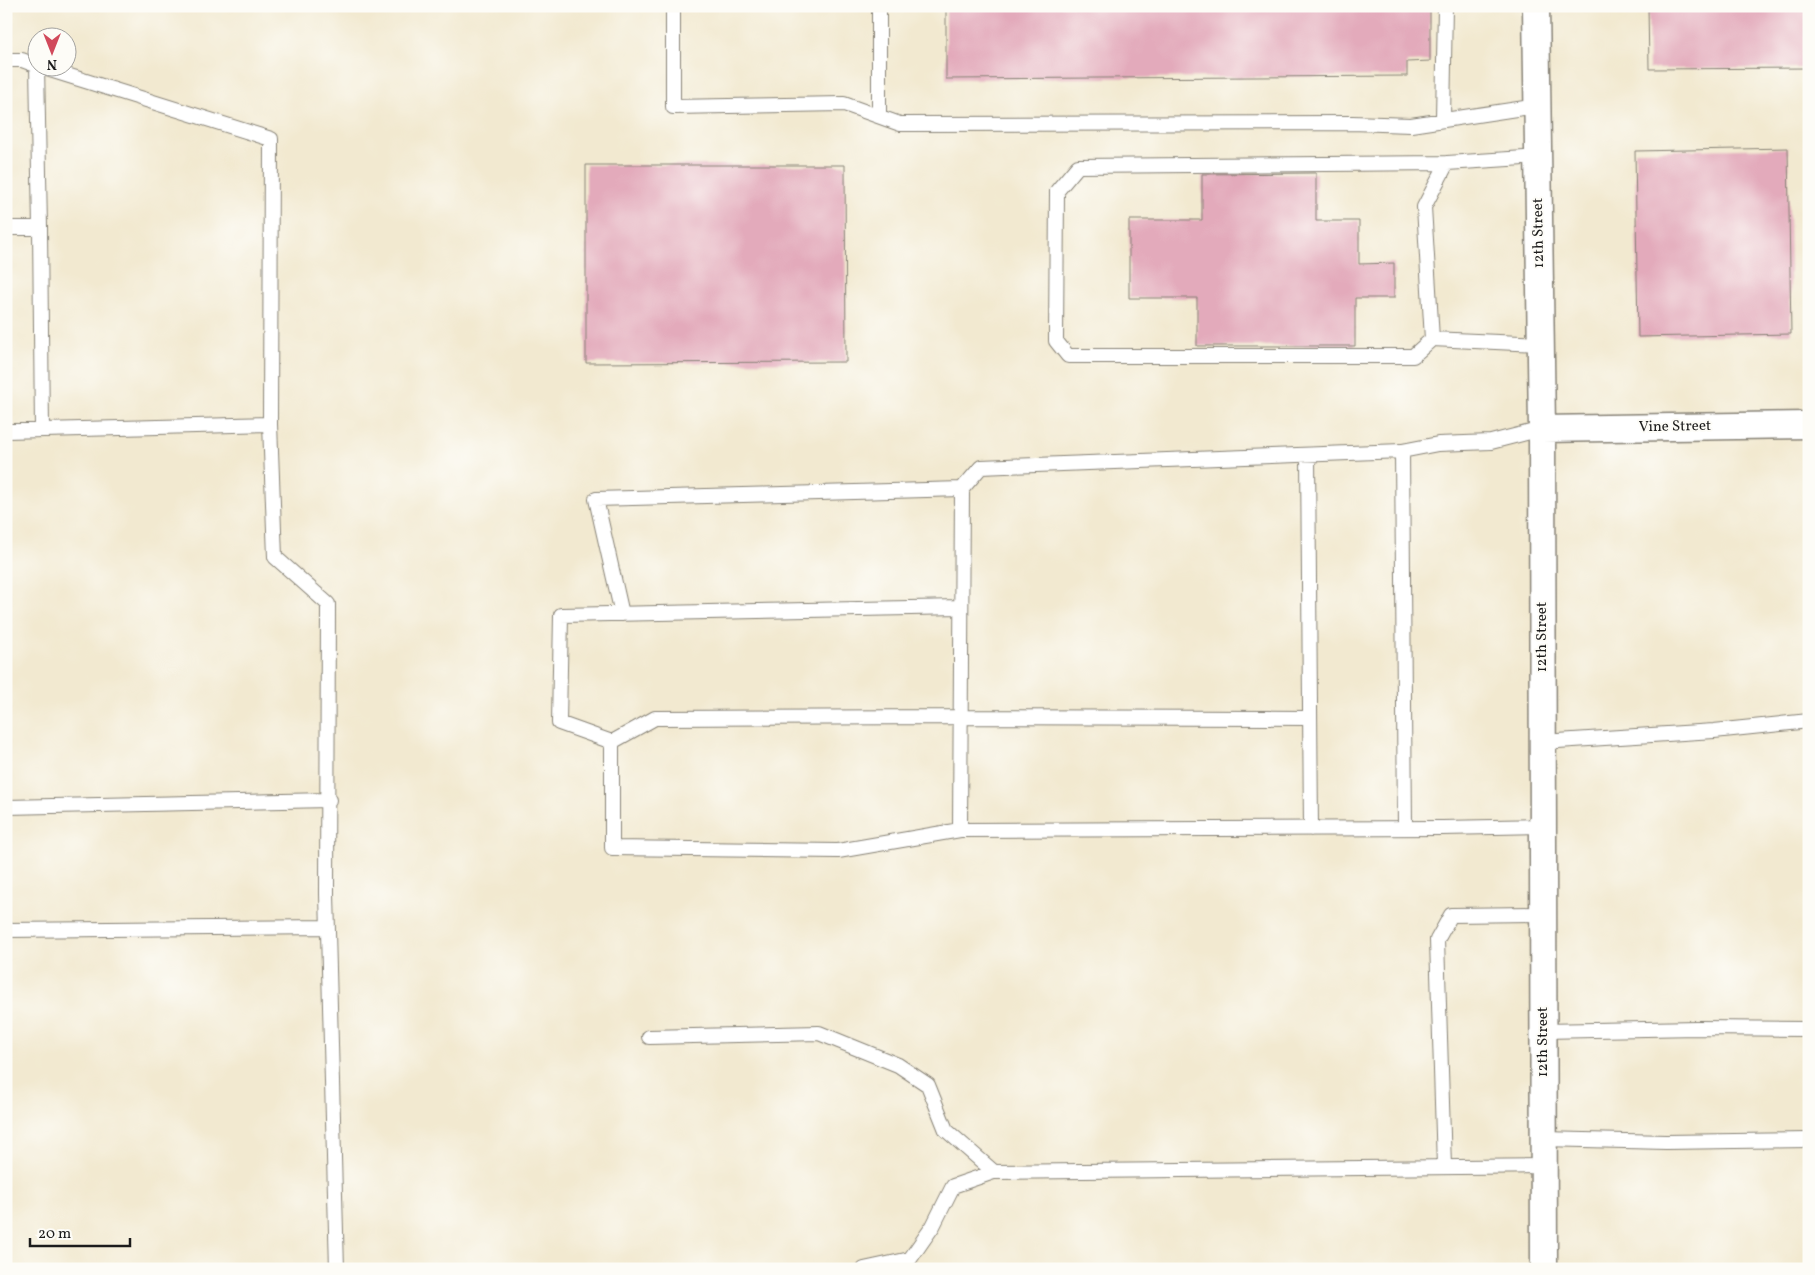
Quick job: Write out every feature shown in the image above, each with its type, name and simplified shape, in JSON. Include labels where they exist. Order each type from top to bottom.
[{"type":"street","name":"12th Street","points":[[1536,6],[1542,429],[1544,1269]]},
{"type":"street","name":"Vine Street","points":[[1542,429],[1809,425]]},
{"type":"lane","points":[[673,6],[673,108],[844,104],[900,124],[1352,123],[1411,125],[1537,106]]},
{"type":"lane","points":[[879,6],[879,116]]},
{"type":"lane","points":[[1443,119],[1445,6]]},
{"type":"lane","points":[[6,60],[28,62]]},
{"type":"lane","points":[[37,78],[42,430]]},
{"type":"lane","points":[[76,78],[271,139],[270,424],[275,557],[328,604],[328,928],[336,1269]]},
{"type":"lane","points":[[1538,157],[1447,163],[1078,166],[1057,190],[1056,341],[1068,356],[1413,356],[1432,339],[1540,344]]},
{"type":"lane","points":[[1432,339],[1424,207],[1447,163]]},
{"type":"lane","points":[[6,228],[40,228]]},
{"type":"lane","points":[[6,431],[270,424]]},
{"type":"lane","points":[[960,830],[962,489],[981,467],[1402,451],[1438,444],[1491,442],[1542,429]]},
{"type":"lane","points":[[1402,451],[1405,828]]},
{"type":"lane","points":[[1308,455],[1310,829]]},
{"type":"lane","points":[[622,614],[596,500],[962,489]]},
{"type":"lane","points":[[962,608],[561,615],[559,723],[612,742],[655,718],[961,716],[1310,718]]},
{"type":"lane","points":[[1542,742],[1714,732],[1809,721]]},
{"type":"lane","points":[[612,742],[612,848],[838,851],[960,830],[1542,826]]},
{"type":"lane","points":[[6,807],[329,800]]},
{"type":"lane","points":[[1444,1167],[1437,940],[1451,915],[1543,914]]},
{"type":"lane","points":[[6,930],[328,928]]},
{"type":"lane","points":[[1543,1031],[1697,1028],[1809,1029]]},
{"type":"lane","points":[[649,1037],[820,1033],[898,1065],[928,1085],[946,1130],[994,1172]]},
{"type":"lane","points":[[1543,1139],[1666,1142],[1809,1140]]},
{"type":"lane","points":[[864,1269],[910,1259],[933,1226],[953,1186],[994,1172],[1544,1166]]},
{"type":"building","points":[[946,6],[1430,6],[1430,61],[1407,62],[1407,76],[946,79]]},
{"type":"building","points":[[1648,6],[1809,6],[1809,68],[1649,69]]},
{"type":"building","points":[[6,98],[9,98],[10,191],[6,191]]},
{"type":"building","points":[[1788,148],[1791,334],[1638,337],[1635,151]]},
{"type":"building","points":[[586,165],[845,165],[846,362],[586,363]]},
{"type":"building","points":[[1316,173],[1316,221],[1359,221],[1359,264],[1394,263],[1394,298],[1355,298],[1355,346],[1197,346],[1197,298],[1129,298],[1129,220],[1202,220],[1202,174]]}]
